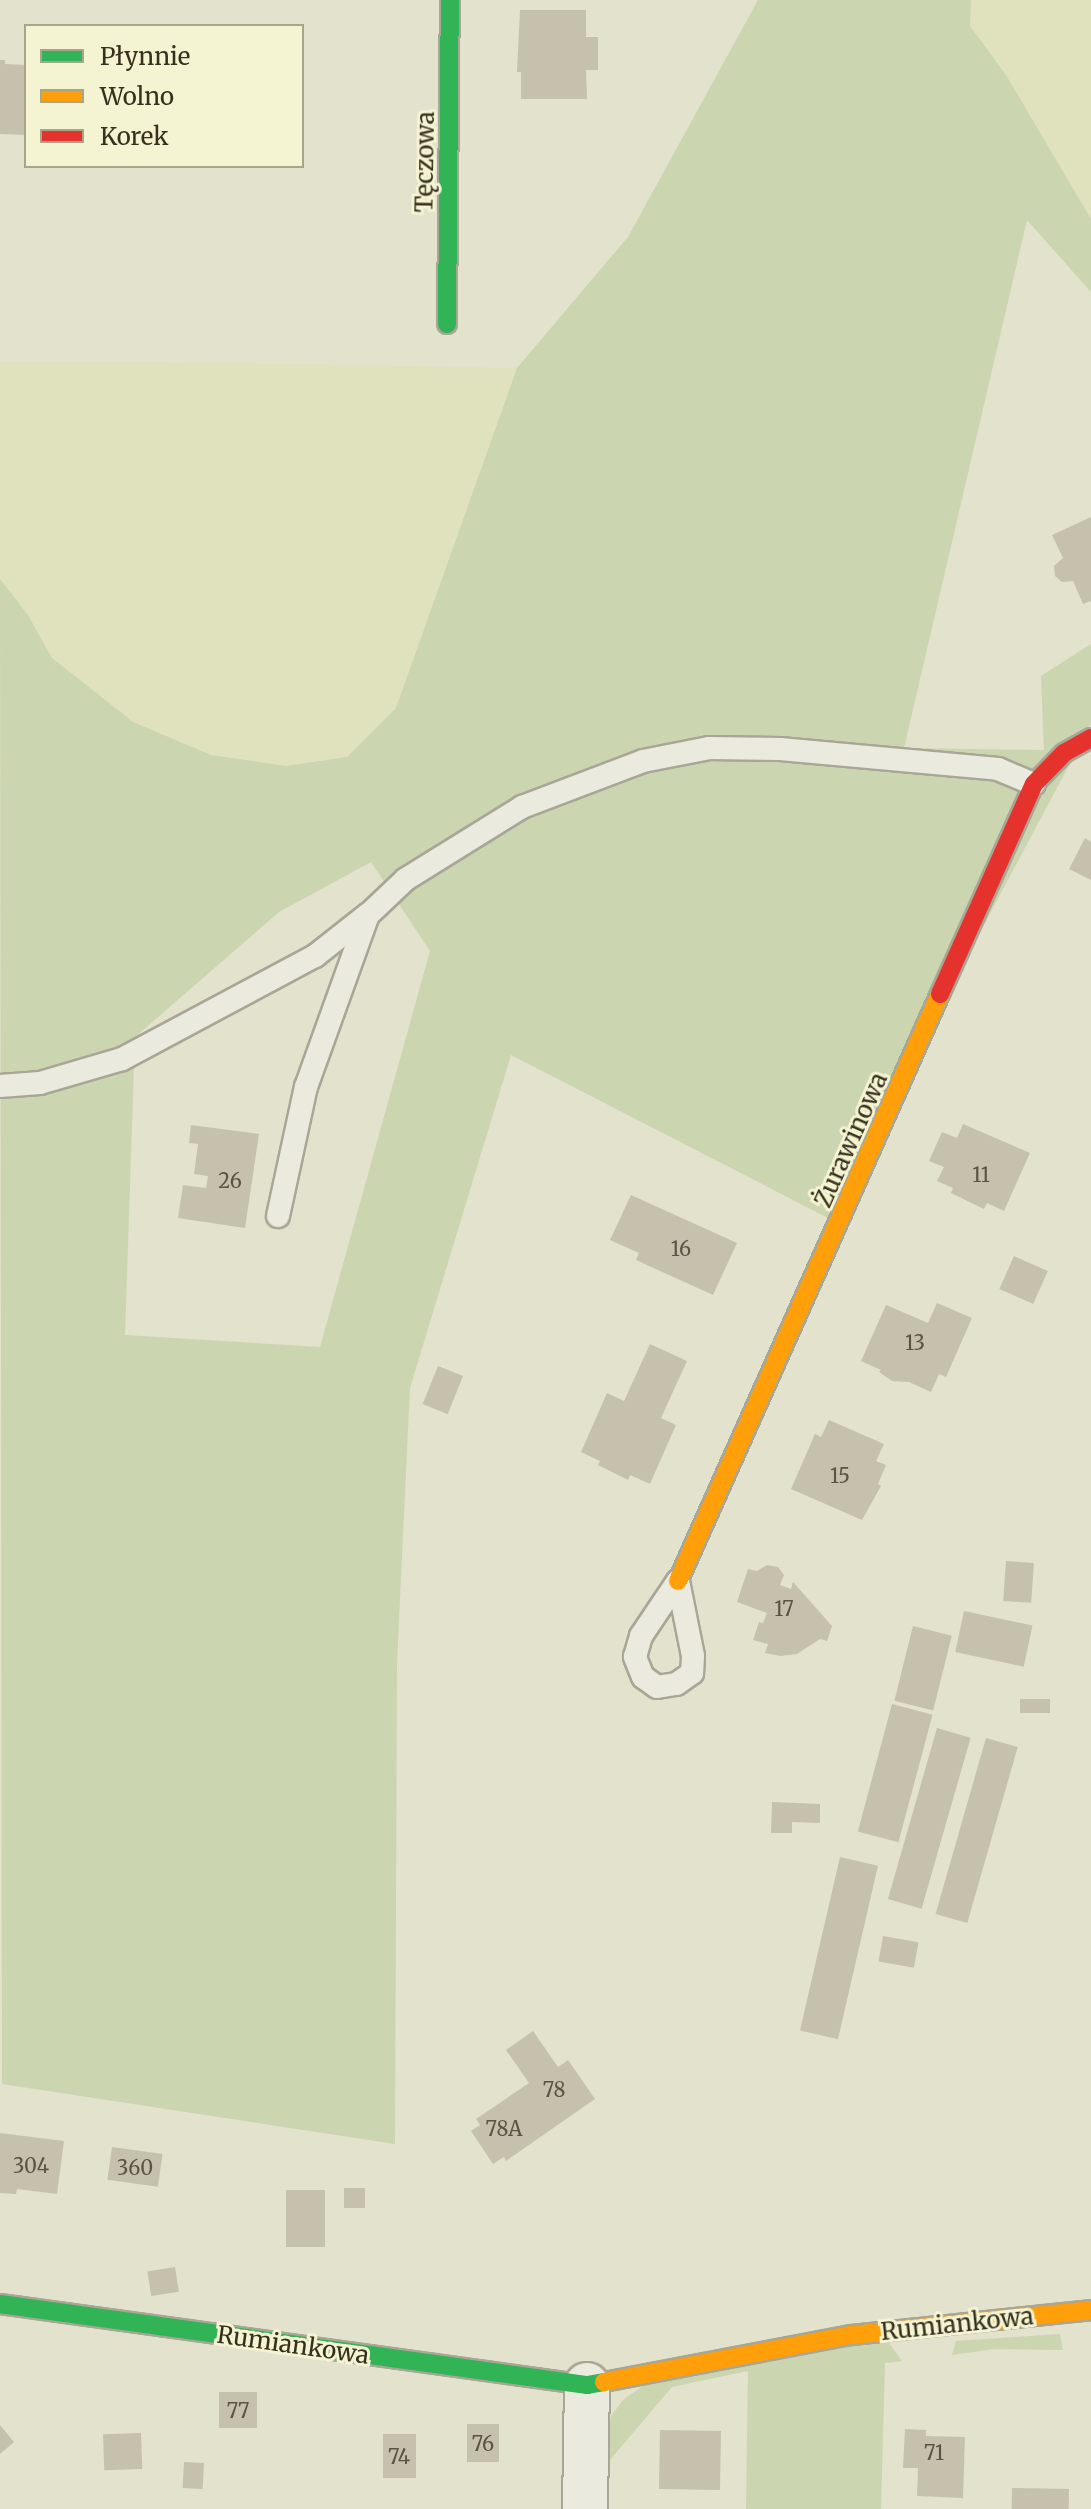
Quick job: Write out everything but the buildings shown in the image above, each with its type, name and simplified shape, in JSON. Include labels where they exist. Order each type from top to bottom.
[{"type":"street","name":"Tęczowa","points":[[447,324],[450,0]]},
{"type":"street","name":"Żurawinowa","points":[[678,1581],[1034,784],[1064,753],[1091,738]]},
{"type":"street","name":"Rumiankowa","points":[[0,2304],[587,2385],[851,2335],[1091,2310]]},
{"type":"street","points":[[585,2509],[587,2385]]},
{"type":"lane","points":[[0,1086],[40,1083],[122,1059],[315,956],[368,915],[406,879],[522,807],[643,761],[709,748],[780,749],[998,769],[1034,784]]},
{"type":"lane","points":[[278,1216],[306,1087],[368,915]]},
{"type":"green space","points":[[758,0],[971,0],[970,26],[1006,75],[1091,219],[1091,292],[1027,220],[904,748],[1044,750],[1041,676],[1091,644],[1091,724],[828,1218],[511,1055],[410,1388],[397,1662],[395,2144],[2,2084],[0,579],[28,615],[52,658],[133,722],[211,755],[286,766],[347,757],[396,708],[517,368],[628,237]],"holes":[[[371,862],[430,951],[320,1347],[125,1335],[135,1037],[279,912]]]},
{"type":"green space","points":[[971,0],[1091,0],[1091,219],[970,26]]},
{"type":"green space","points":[[0,362],[517,368],[396,708],[347,757],[286,766],[211,755],[132,722],[52,658],[28,615],[0,579]]},
{"type":"green space","points":[[1060,2334],[1063,2350],[994,2349],[952,2355],[956,2341]]},
{"type":"green space","points":[[873,2342],[889,2343],[902,2361],[885,2363],[881,2509],[746,2509],[748,2371],[672,2387],[603,2468],[611,2416],[624,2399],[643,2386]]},
{"type":"traffic: fast","points":[[447,324],[450,0]]},
{"type":"traffic: fast","points":[[0,2304],[587,2385],[604,2382]]},
{"type":"traffic: slow","points":[[678,1581],[940,994]]},
{"type":"traffic: slow","points":[[604,2382],[851,2335],[1091,2310]]},
{"type":"traffic: jam","points":[[940,994],[1034,784],[1064,753],[1091,738]]}]
